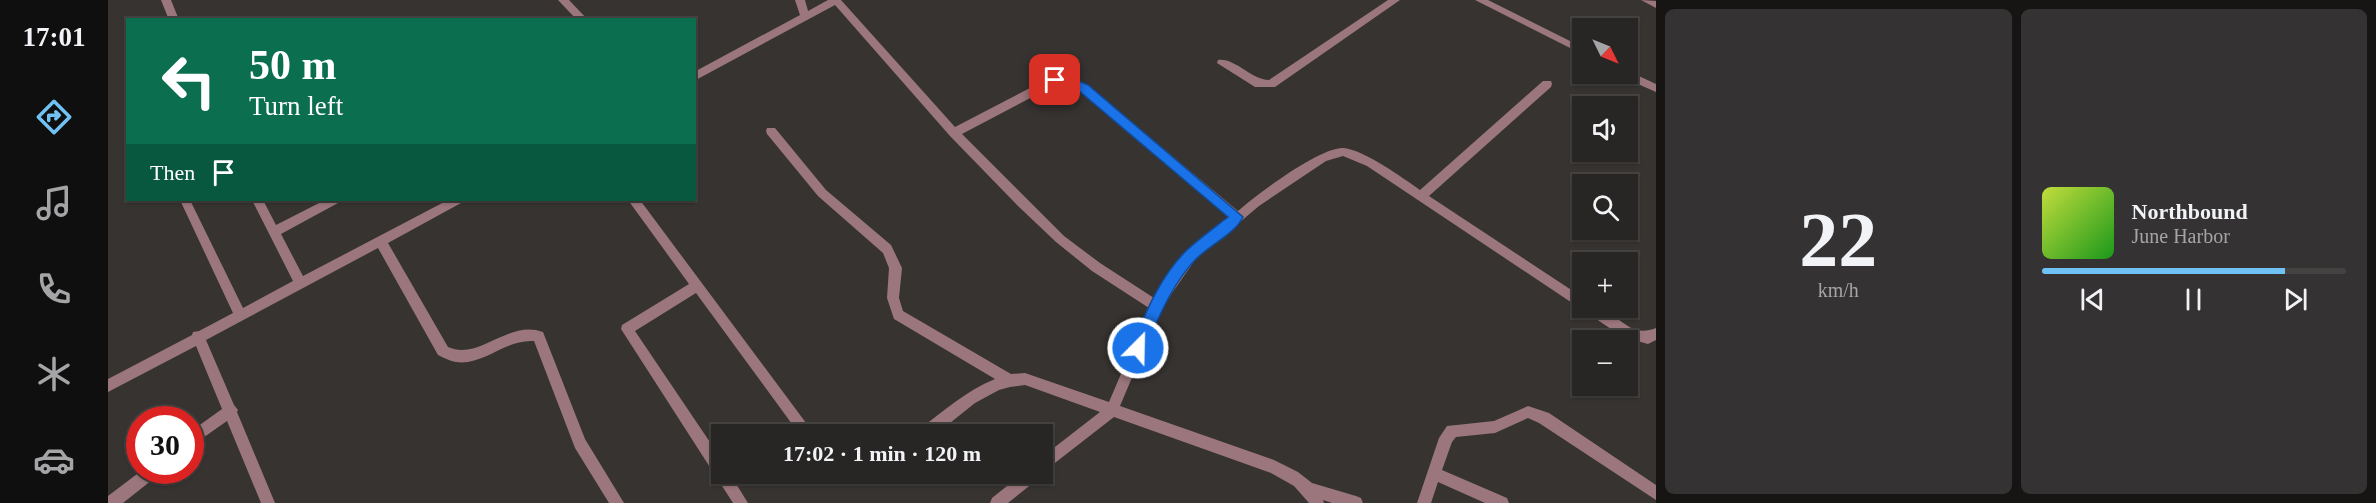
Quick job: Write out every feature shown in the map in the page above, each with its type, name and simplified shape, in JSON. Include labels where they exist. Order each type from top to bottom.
[{"type":"street","points":[[166,0],[173,18]]},
{"type":"street","points":[[563,0],[580,18]]},
{"type":"street","points":[[800,0],[805,17]]},
{"type":"street","points":[[696,76],[836,0],[954,133],[1060,239],[1156,306]]},
{"type":"street","points":[[1222,63],[1251,81],[1271,84],[1395,0]]},
{"type":"street","points":[[1480,0],[1572,46]]},
{"type":"street","points":[[1646,0],[1656,5]]},
{"type":"street","points":[[954,133],[1044,84],[1065,80],[1083,88],[1237,217]]},
{"type":"street","points":[[1638,80],[1656,88]]},
{"type":"street","points":[[1421,196],[1547,84]]},
{"type":"street","points":[[771,131],[822,193],[887,249],[894,258],[897,270],[892,300],[898,315],[1007,379]]},
{"type":"street","points":[[1053,457],[1112,410],[1156,306],[1191,256],[1237,217],[1334,152],[1344,152],[1360,157],[1572,296]]},
{"type":"street","points":[[185,201],[240,314]]},
{"type":"street","points":[[257,201],[300,283]]},
{"type":"street","points":[[274,232],[332,201]]},
{"type":"street","points":[[108,386],[455,201]]},
{"type":"street","points":[[635,201],[800,424]]},
{"type":"street","points":[[380,240],[443,351],[452,357],[470,357],[512,335],[526,333],[538,336],[580,443],[617,503]]},
{"type":"street","points":[[697,286],[627,329],[711,456]]},
{"type":"street","points":[[1605,318],[1628,333],[1648,338],[1656,334]]},
{"type":"street","points":[[198,336],[231,410],[268,503]]},
{"type":"street","points":[[939,424],[990,386],[1007,379],[1025,379],[1274,467],[1294,476],[1309,489],[1317,503]]},
{"type":"street","points":[[204,430],[231,410]]},
{"type":"street","points":[[1424,503],[1446,438],[1452,431],[1496,427],[1532,412],[1656,493]]},
{"type":"street","points":[[1435,474],[1502,503]]},
{"type":"street","points":[[111,503],[135,484]]},
{"type":"street","points":[[729,484],[741,503]]},
{"type":"street","points":[[997,503],[1021,484]]},
{"type":"street","points":[[1309,489],[1356,503]]},
{"type":"route","points":[[1055,80],[1065,80],[1083,88],[1237,217],[1191,256],[1171,281],[1156,306],[1138,348]]}]
